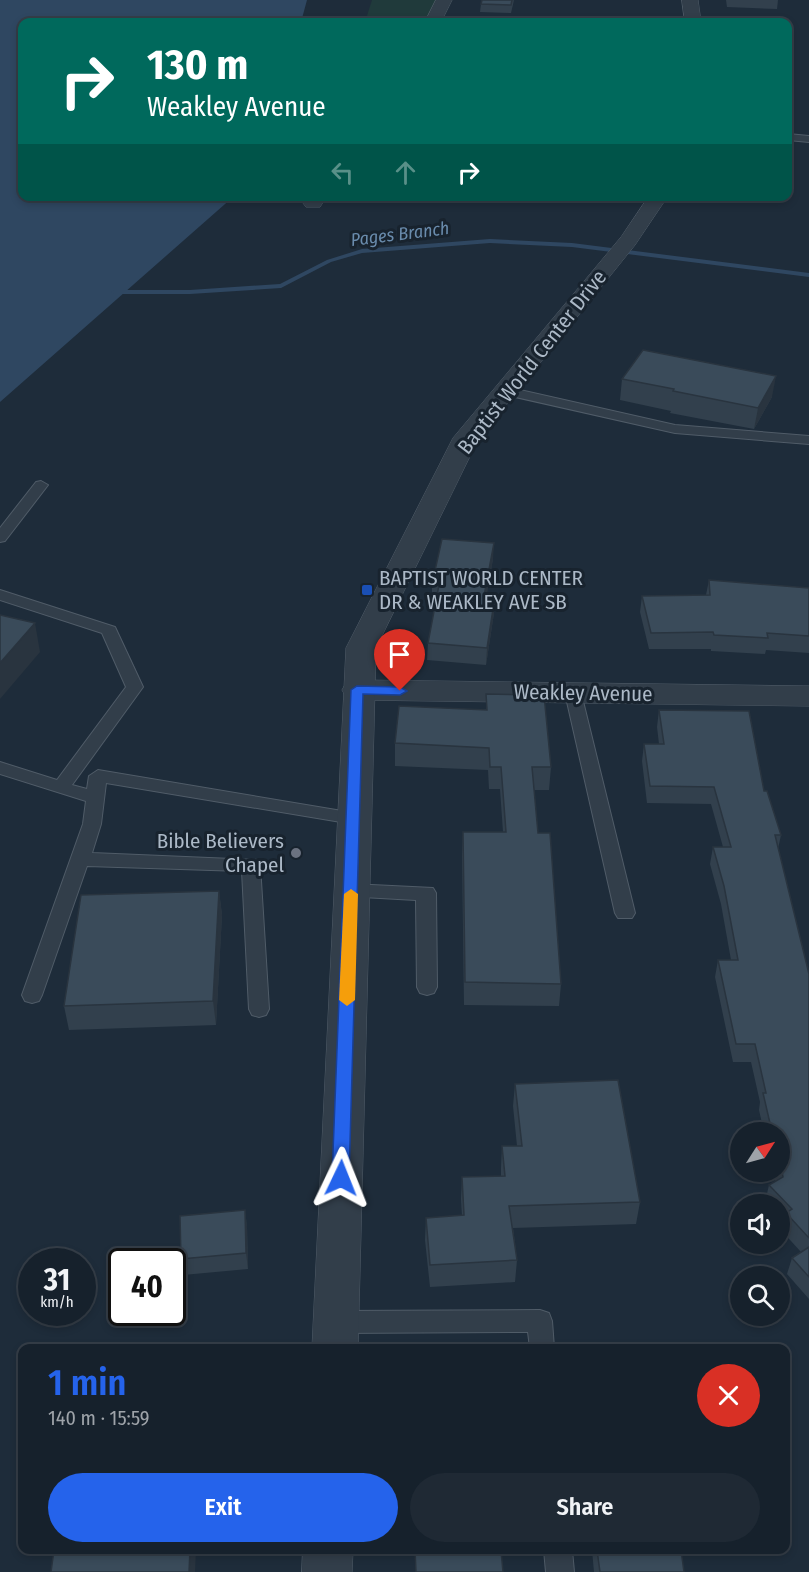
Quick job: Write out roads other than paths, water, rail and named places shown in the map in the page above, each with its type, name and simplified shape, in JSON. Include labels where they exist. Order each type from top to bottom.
[{"type":"street","points":[[435,18],[444,0]]},
{"type":"street","points":[[690,0],[692,18]]},
{"type":"street","name":"Baptist World Center Drive","points":[[335,1335],[357,690],[361,648],[466,438],[561,324],[656,201]]},
{"type":"street","name":"Weakley Avenue","points":[[357,690],[808,700]]},
{"type":"street","points":[[327,1572],[328,1554]]},
{"type":"lane","points":[[792,137],[809,139]]},
{"type":"lane","points":[[507,391],[675,429],[809,440]]},
{"type":"lane","points":[[0,538],[41,485]]},
{"type":"lane","points":[[0,595],[110,630],[135,687],[61,787]]},
{"type":"lane","points":[[573,693],[625,913]]},
{"type":"lane","points":[[0,768],[95,798]]},
{"type":"lane","points":[[32,995],[92,824],[98,776],[353,818]]},
{"type":"lane","points":[[80,859],[251,865],[259,1009]]},
{"type":"lane","points":[[351,891],[426,893],[427,987]]},
{"type":"lane","points":[[335,1335],[540,1321],[542,1344]]},
{"type":"lane","points":[[558,1554],[560,1572]]},
{"type":"water","points":[[0,0],[307,0],[302,18],[18,18],[18,201],[228,201],[0,402]]},
{"type":"waterway","name":"Pages Branch","points":[[114,292],[190,292],[281,286],[329,261],[362,251],[490,241],[572,245],[809,275]]},
{"type":"place","name":"BAPTIST WORLD CENTER DR & WEAKLEY AVE SB","points":[[367,590]]},
{"type":"place","name":"Bible Believers Chapel","points":[[296,853]]}]
